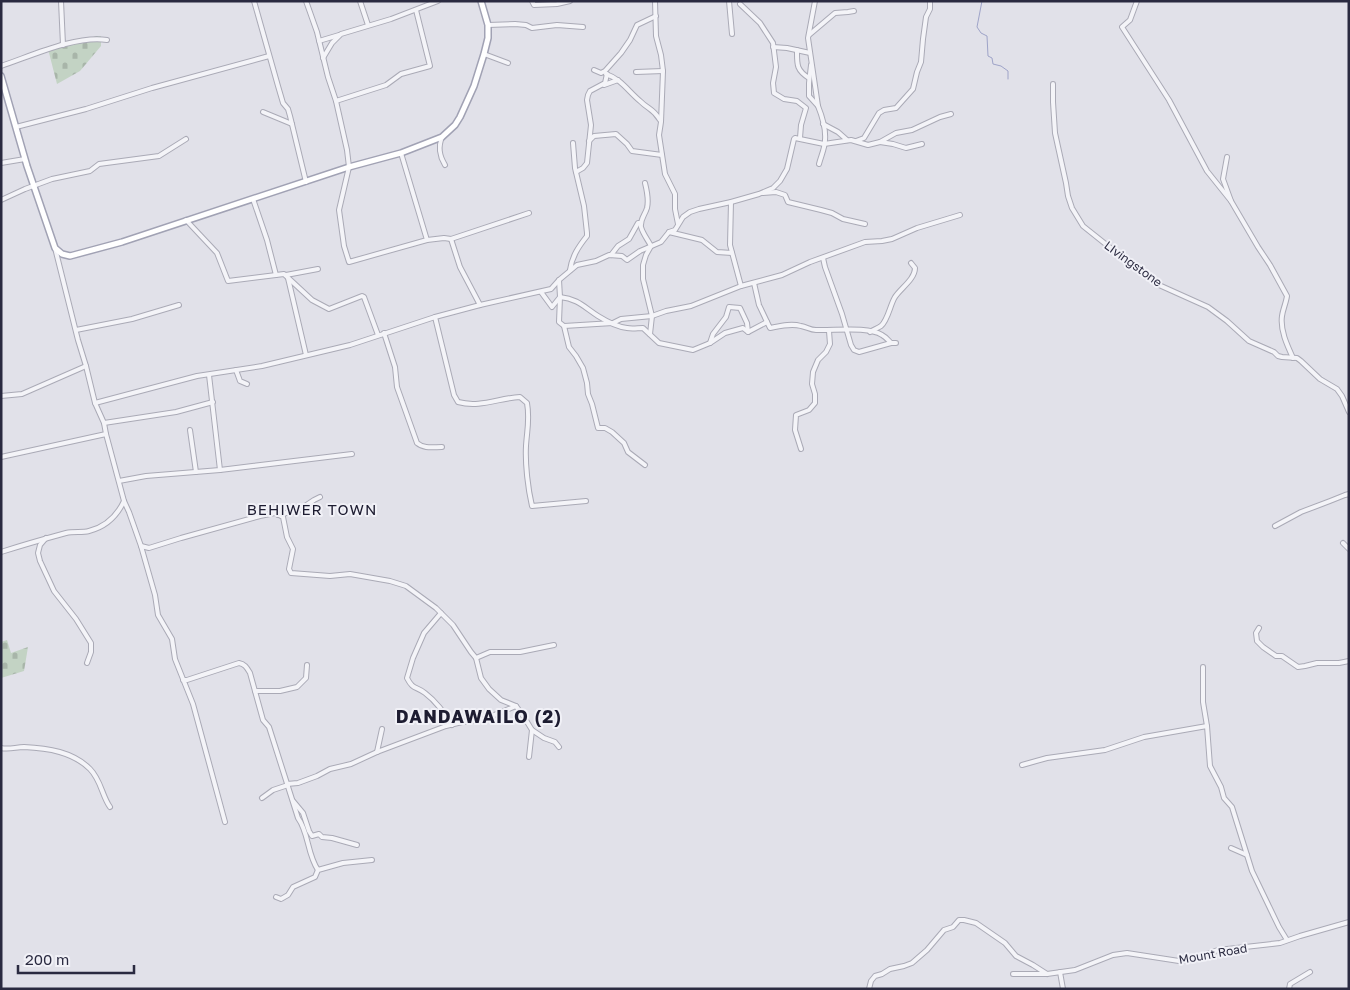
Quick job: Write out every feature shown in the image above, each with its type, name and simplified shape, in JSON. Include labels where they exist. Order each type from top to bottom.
[{"type":"main road","points":[[1,76],[25,159],[55,248],[62,254],[70,256],[122,242],[349,167],[400,153],[442,137],[455,125],[460,116],[474,86],[484,54],[488,38],[488,25],[481,1]]},
{"type":"street","points":[[61,1],[63,46]]},
{"type":"street","points":[[254,1],[283,103],[288,109],[306,182]]},
{"type":"street","points":[[306,1],[342,124],[349,167],[339,210],[349,262],[427,240],[451,239],[529,213]]},
{"type":"street","points":[[360,1],[368,25]]},
{"type":"street","points":[[319,41],[416,10],[438,1]]},
{"type":"street","points":[[532,1],[534,5],[557,4],[570,1]]},
{"type":"street","points":[[654,1],[656,36],[663,71],[659,135],[665,174],[675,194],[678,224]]},
{"type":"street","points":[[729,1],[732,34]]},
{"type":"street","points":[[815,1],[808,35],[825,140],[819,164]]},
{"type":"street","points":[[856,141],[864,138],[879,113],[896,108],[912,89],[922,62],[923,39],[930,1]]},
{"type":"street","points":[[1137,1],[1130,20],[1122,27],[1169,100],[1207,171],[1231,201],[1287,296],[1282,316],[1282,327],[1293,358]]},
{"type":"street","points":[[740,4],[760,23],[773,43],[776,68],[773,83],[774,93],[784,99],[797,101],[806,108],[801,125],[800,138]]},
{"type":"street","points":[[336,101],[386,84],[401,74],[430,66],[416,10]]},
{"type":"street","points":[[808,35],[835,13],[854,10]]},
{"type":"street","points":[[601,73],[608,69],[621,53],[637,25],[656,16]]},
{"type":"street","points":[[645,21],[656,28]]},
{"type":"street","points":[[488,25],[515,24],[526,25],[532,28],[557,25],[583,26]]},
{"type":"street","points":[[323,58],[332,43],[341,34]]},
{"type":"street","points":[[1,66],[88,39],[107,40]]},
{"type":"street","points":[[773,48],[787,48],[810,53]]},
{"type":"street","points":[[797,50],[798,68],[800,72],[809,78]]},
{"type":"street","points":[[484,54],[508,63]]},
{"type":"street","points":[[16,127],[86,109],[152,88],[269,56]]},
{"type":"street","points":[[812,60],[809,96],[818,106]]},
{"type":"street","points":[[594,70],[614,76],[641,102],[654,111],[661,122]]},
{"type":"street","points":[[636,72],[663,71]]},
{"type":"street","points":[[602,85],[605,83],[607,74]]},
{"type":"street","points":[[576,172],[588,164],[591,124],[587,100],[590,90],[618,80]]},
{"type":"street","name":"LIvingstone","points":[[1053,84],[1055,133],[1068,196],[1074,213],[1083,226],[1159,285],[1208,307],[1228,321],[1254,344],[1274,352],[1278,356],[1297,358],[1323,382],[1337,389],[1349,412]]},
{"type":"street","points":[[263,112],[292,124]]},
{"type":"street","points":[[96,403],[196,376],[262,366],[350,345],[436,317],[551,289],[576,265],[596,261],[611,255],[622,256],[627,260],[640,250],[661,242],[668,232],[674,230],[683,216],[690,212],[699,208],[759,194],[773,188],[787,169],[794,139],[800,138],[824,144],[846,140],[868,145],[880,142],[896,133],[912,130],[940,116],[951,114]]},
{"type":"street","points":[[823,124],[838,132],[846,140]]},
{"type":"street","points":[[589,141],[594,136],[616,134],[632,150],[662,155]]},
{"type":"street","points":[[442,137],[440,156],[445,165]]},
{"type":"street","points":[[1,200],[52,180],[90,172],[99,164],[159,156],[186,139]]},
{"type":"street","points":[[880,142],[906,148],[922,144]]},
{"type":"street","points":[[570,270],[575,252],[588,233],[576,172],[573,143]]},
{"type":"street","points":[[400,153],[427,240]]},
{"type":"street","points":[[1227,157],[1223,179],[1231,201]]},
{"type":"street","points":[[1,163],[25,159]]},
{"type":"street","points":[[645,183],[647,206],[641,218],[641,223],[643,233],[651,246]]},
{"type":"street","points":[[759,194],[776,192],[785,195],[788,202],[832,213],[843,219],[865,224]]},
{"type":"street","points":[[253,199],[267,240],[276,275]]},
{"type":"street","points":[[731,202],[730,245],[742,286]]},
{"type":"street","points":[[564,326],[613,324],[622,319],[652,316],[691,306],[742,286],[782,275],[865,242],[882,242],[917,228],[960,215]]},
{"type":"street","points":[[186,220],[217,253],[228,281],[276,275],[287,277],[318,269]]},
{"type":"street","points":[[611,255],[620,244],[623,244],[628,239],[638,223],[641,223]]},
{"type":"street","points":[[668,232],[702,240],[717,252],[732,253]]},
{"type":"street","points":[[451,239],[460,266],[480,305]]},
{"type":"street","points":[[650,334],[652,316],[643,272],[644,258],[651,246]]},
{"type":"street","points":[[55,248],[124,501],[141,546],[155,595],[158,615],[172,639],[175,659],[193,704],[225,822]]},
{"type":"street","points":[[823,258],[854,350],[859,352],[896,343]]},
{"type":"street","points":[[870,332],[881,326],[895,297],[914,274],[915,268],[911,264]]},
{"type":"street","points":[[287,277],[312,300],[329,308],[360,296],[364,297],[378,335]]},
{"type":"street","points":[[287,277],[306,355]]},
{"type":"street","points":[[559,280],[559,322],[564,326],[569,347],[583,368],[598,428],[605,428],[612,432],[624,443],[628,452],[644,465]]},
{"type":"street","points":[[754,283],[756,297],[770,328],[795,324],[810,330],[829,331],[847,329],[881,334],[891,343]]},
{"type":"street","points":[[541,292],[552,307],[560,297]]},
{"type":"street","points":[[560,297],[573,299],[613,324],[627,328],[643,328],[659,343],[693,350],[710,343],[725,333],[743,328],[748,332]]},
{"type":"street","points":[[76,330],[132,319],[178,305]]},
{"type":"street","points":[[710,343],[713,334],[726,317],[729,307],[740,308],[747,323],[748,332]]},
{"type":"street","points":[[436,317],[454,395],[458,402],[468,405],[484,404],[520,397],[527,403],[529,416],[526,448],[532,506],[586,501]]},
{"type":"street","points":[[748,332],[767,322]]},
{"type":"street","points":[[801,449],[795,430],[796,415],[809,410],[815,403],[812,384],[813,372],[818,360],[826,352],[830,344],[829,331]]},
{"type":"street","points":[[384,333],[395,367],[397,387],[417,443],[421,446],[442,447]]},
{"type":"street","points":[[1,396],[22,394],[86,366]]},
{"type":"street","points":[[236,370],[240,381],[247,384]]},
{"type":"street","points":[[209,375],[220,470]]},
{"type":"street","points":[[104,423],[176,412],[213,402]]},
{"type":"street","points":[[190,430],[196,472]]},
{"type":"street","points":[[1,458],[106,434]]},
{"type":"street","points":[[119,481],[146,476],[220,470],[352,454]]},
{"type":"street","points":[[1275,526],[1304,511],[1349,494]]},
{"type":"street","points":[[141,546],[149,548],[260,516],[278,515],[299,510],[320,497]]},
{"type":"street","points":[[1,552],[73,531],[88,532],[114,518],[124,501]]},
{"type":"street","points":[[278,515],[283,517],[287,537],[293,549],[289,569],[291,573],[330,576],[350,574],[390,581],[406,586],[441,613],[453,625],[476,658],[481,678],[489,689],[501,700],[516,706],[532,730],[544,738],[555,742],[559,747]]},
{"type":"street","points":[[46,538],[40,545],[38,553],[40,562],[54,591],[76,619],[91,643],[91,652],[87,663]]},
{"type":"street","points":[[1343,543],[1349,549]]},
{"type":"street","points":[[441,613],[424,633],[407,678],[411,686],[425,693],[440,706],[452,724]]},
{"type":"street","points":[[1259,628],[1256,633],[1257,641],[1263,647],[1276,656],[1282,656],[1298,666],[1349,661]]},
{"type":"street","points":[[476,658],[490,652],[520,652],[554,645]]},
{"type":"street","points":[[183,680],[239,663],[247,667],[263,720],[269,727],[298,818],[302,824],[313,863],[318,870]]},
{"type":"street","points":[[255,691],[280,691],[297,687],[306,678],[307,664]]},
{"type":"street","points":[[1204,667],[1203,702],[1210,766],[1221,787],[1224,798],[1232,807],[1258,884],[1287,940]]},
{"type":"street","points":[[262,798],[273,790],[287,784],[317,776],[330,769],[352,764],[377,752],[452,724],[482,720],[516,706]]},
{"type":"street","points":[[1022,765],[1047,758],[1106,750],[1144,738],[1207,726]]},
{"type":"street","points":[[377,752],[382,729]]},
{"type":"street","points":[[529,757],[532,730]]},
{"type":"street","points":[[1,748],[12,749],[22,747],[49,750],[71,756],[90,770],[99,782],[106,802],[110,807]]},
{"type":"street","points":[[292,799],[303,813],[312,836],[319,834],[322,837],[332,838],[357,846]]},
{"type":"street","points":[[1231,848],[1247,856]]},
{"type":"street","points":[[276,897],[281,899],[288,895],[293,887],[315,877],[318,870],[343,862],[372,860]]},
{"type":"street","points":[[869,989],[871,980],[875,976],[890,969],[912,963],[927,950],[944,930],[953,927],[959,920],[976,924],[1005,943],[1016,956],[1047,974]]},
{"type":"street","name":"Mount Road","points":[[1013,974],[1047,974],[1074,970],[1113,955],[1127,953],[1178,961],[1188,960],[1218,950],[1280,943],[1349,922]]},
{"type":"street","points":[[1060,972],[1063,989]]},
{"type":"street","points":[[1288,989],[1290,984],[1310,972]]},
{"type":"green space","points":[[101,36],[101,46],[80,71],[57,84],[48,49]]},
{"type":"green space","points":[[7,640],[11,653],[28,647],[24,671],[1,678],[1,642]]},
{"type":"waterway","points":[[982,1],[977,27],[981,33],[987,36],[988,56],[992,58],[993,64],[1001,66],[1008,71],[1008,79]]},
{"type":"district","name":"BEHIWER TOWN","points":[[312,510]]},
{"type":"district","name":"DANDAWAILO (2)","points":[[479,717]]}]
